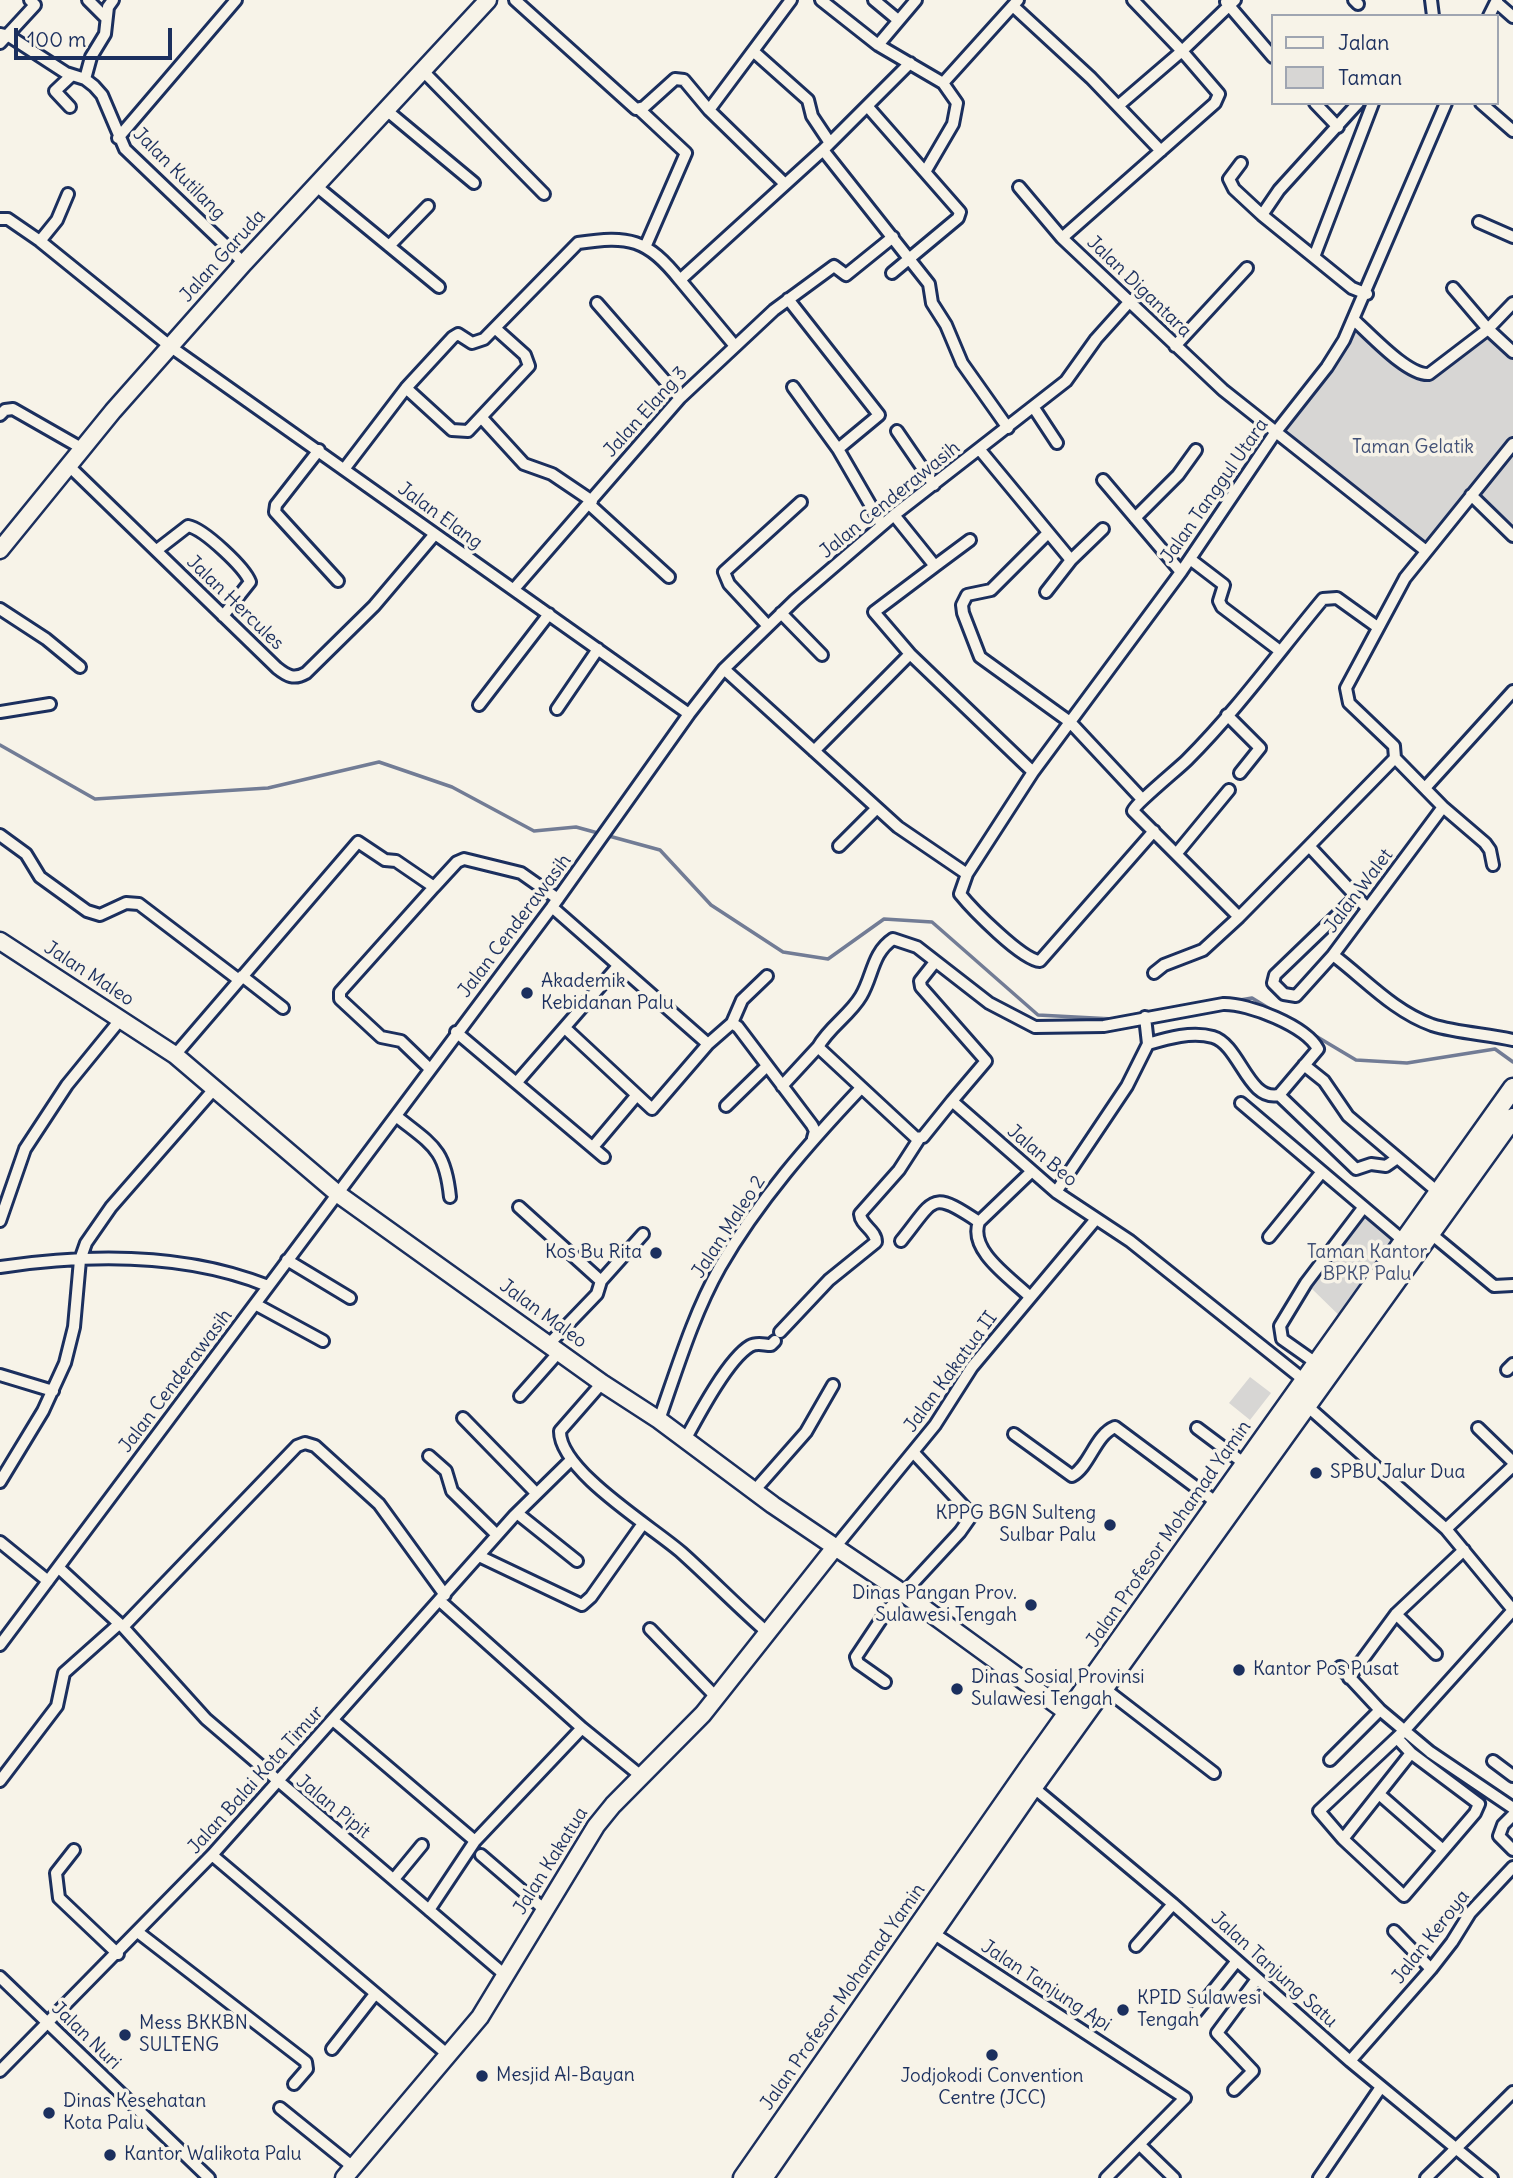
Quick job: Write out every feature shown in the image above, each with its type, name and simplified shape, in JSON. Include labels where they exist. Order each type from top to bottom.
[{"type":"main road","name":"Jalan Profesor Mohamad Yamin","points":[[743,2178],[933,1933],[1034,1787],[1430,1233],[1448,1190],[1513,1088]]},
{"type":"main road","name":"Jalan Profesor Mohamad Yamin","points":[[764,2178],[830,2068],[1068,1713],[1405,1242],[1513,1118]]},
{"type":"street","points":[[88,0],[106,18]]},
{"type":"street","points":[[35,2],[3,38],[72,75],[85,79],[93,53],[105,34],[106,18],[113,0]]},
{"type":"street","points":[[118,138],[236,0]]},
{"type":"street","name":"Jalan Garuda","points":[[1,546],[244,264],[488,0]]},
{"type":"street","points":[[515,0],[686,153],[646,246]]},
{"type":"street","points":[[709,110],[791,0]]},
{"type":"street","points":[[821,0],[878,45],[943,83],[956,100],[958,111],[953,124],[925,172]]},
{"type":"street","points":[[874,0],[898,20]]},
{"type":"street","points":[[878,45],[916,0]]},
{"type":"street","points":[[1133,0],[1182,51]]},
{"type":"street","points":[[1496,1],[1511,11]]},
{"type":"street","points":[[1118,106],[1182,51],[1229,2],[1272,56]]},
{"type":"street","points":[[943,83],[1016,3],[1161,151]]},
{"type":"street","points":[[753,51],[808,100],[826,147],[929,284],[932,303],[946,325],[962,363],[1008,428]]},
{"type":"street","name":"Jalan Digantara","points":[[1182,51],[1219,94],[1215,103],[1062,238],[1131,300],[1175,346],[1271,430],[1426,551]]},
{"type":"street","points":[[680,280],[826,147],[910,63]]},
{"type":"street","points":[[422,70],[544,194]]},
{"type":"street","points":[[70,107],[55,91],[72,75]]},
{"type":"street","name":"Jalan Kutilang","points":[[85,79],[102,95],[118,138],[125,149],[244,264]]},
{"type":"street","points":[[640,110],[675,79],[684,80],[709,110],[785,184]]},
{"type":"street","points":[[1317,105],[1338,127]]},
{"type":"street","points":[[1262,215],[1279,190],[1356,105]]},
{"type":"street","points":[[1314,257],[1372,105]]},
{"type":"street","name":"Jalan Tanggul Utara","points":[[962,870],[1030,769],[1070,722],[1181,572],[1271,430],[1327,366],[1354,320],[1360,291],[1445,105]]},
{"type":"street","points":[[1483,105],[1513,131]]},
{"type":"street","points":[[867,107],[958,207],[960,215],[892,273]]},
{"type":"street","points":[[385,109],[474,183]]},
{"type":"street","points":[[1241,163],[1229,179],[1234,189],[1262,215],[1360,291]]},
{"type":"street","points":[[315,185],[439,288]]},
{"type":"street","points":[[1018,187],[1062,238]]},
{"type":"street","points":[[40,241],[57,219],[68,194]]},
{"type":"street","points":[[390,246],[428,206]]},
{"type":"street","name":"Jalan Elang","points":[[0,219],[8,219],[40,241],[170,347],[345,468],[688,714]]},
{"type":"street","points":[[1479,222],[1513,237]]},
{"type":"street","name":"Jalan Elang 3","points":[[514,589],[680,398],[735,346],[821,274],[834,266],[846,275],[893,237]]},
{"type":"street","points":[[345,468],[407,388],[456,334],[478,343],[496,329],[578,243],[629,239],[646,246],[660,256],[735,346]]},
{"type":"street","points":[[1175,346],[1247,268]]},
{"type":"street","points":[[1453,288],[1488,329],[1513,352]]},
{"type":"street","points":[[788,299],[880,415],[838,449]]},
{"type":"street","name":"Jalan Cenderawasih","points":[[0,1645],[555,903],[688,714],[724,669],[781,613],[882,525],[1066,381],[1096,339],[1131,300]]},
{"type":"street","points":[[597,303],[680,398]]},
{"type":"street","points":[[1354,320],[1405,365],[1429,374],[1488,329],[1513,303]]},
{"type":"street","points":[[407,388],[457,432],[464,433],[526,371],[530,362],[496,329]]},
{"type":"street","points":[[793,387],[838,449],[882,525]]},
{"type":"street","points":[[1034,408],[1057,443]]},
{"type":"street","points":[[0,415],[5,410],[13,409],[83,449]]},
{"type":"street","points":[[481,418],[524,464],[552,474],[590,503],[669,577]]},
{"type":"street","points":[[897,431],[934,485]]},
{"type":"street","points":[[1493,865],[1490,850],[1485,843],[1443,807],[1395,758],[1394,746],[1346,697],[1346,688],[1376,626],[1402,582],[1513,444]]},
{"type":"street","points":[[319,450],[276,505],[275,512],[338,582]]},
{"type":"street","points":[[980,450],[1071,560]]},
{"type":"street","points":[[1135,518],[1178,475],[1196,450]]},
{"type":"street","name":"Jalan Hercules","points":[[69,466],[277,668],[286,675],[297,678],[306,673],[374,606],[435,534]]},
{"type":"street","points":[[1103,480],[1181,572]]},
{"type":"street","points":[[1471,495],[1513,536]]},
{"type":"street","points":[[768,626],[730,584],[724,572],[801,502]]},
{"type":"street","points":[[894,515],[935,566]]},
{"type":"street","points":[[158,550],[188,526],[208,538],[241,569],[250,582],[223,616]]},
{"type":"street","points":[[1046,592],[1071,560],[1103,529]]},
{"type":"street","points":[[1048,533],[991,590],[972,592],[962,605],[980,657],[1070,722],[1141,798]]},
{"type":"street","points":[[970,540],[874,612],[910,654],[1030,769]]},
{"type":"street","points":[[1190,559],[1224,585],[1219,601],[1222,607],[1280,651]]},
{"type":"street","points":[[1239,917],[1133,811],[1141,798],[1159,788],[1227,715],[1323,599],[1329,596],[1337,598],[1376,626]]},
{"type":"street","points":[[0,609],[46,639],[80,667]]},
{"type":"street","points":[[781,613],[822,654]]},
{"type":"street","points":[[479,705],[549,614]]},
{"type":"street","points":[[557,709],[598,649]]},
{"type":"street","points":[[814,751],[910,654]]},
{"type":"street","points":[[724,669],[898,827],[962,870],[960,887],[963,898],[1031,959],[1040,961],[1154,831]]},
{"type":"street","points":[[1425,788],[1513,691]]},
{"type":"street","points":[[0,712],[50,704]]},
{"type":"street","points":[[1227,715],[1260,748],[1240,773]]},
{"type":"street","points":[[1154,973],[1164,965],[1203,950],[1239,917],[1395,758]]},
{"type":"street","points":[[1177,853],[1229,790]]},
{"type":"street","name":"Jalan Walet","points":[[1443,807],[1366,907],[1333,955],[1369,986],[1416,1018],[1445,1028],[1513,1040]]},
{"type":"street","points":[[839,845],[877,808]]},
{"type":"street","points":[[0,835],[28,856],[40,877],[87,911],[100,915],[126,903],[139,904],[284,1008]]},
{"type":"street","points":[[175,1055],[354,844],[361,843],[385,860],[396,861],[434,887]]},
{"type":"street","points":[[1309,846],[1366,907]]},
{"type":"street","points":[[430,1069],[401,1041],[381,1037],[342,1002],[339,996],[434,887],[457,862],[464,859],[521,873],[618,966],[708,1044]]},
{"type":"street","points":[[1333,955],[1296,996],[1284,994],[1273,983],[1275,975],[1356,897]]},
{"type":"street","points":[[782,1086],[861,996],[874,961],[893,939],[901,940],[935,962],[989,1003],[1035,1027],[1104,1026],[1223,1004],[1263,1010],[1315,1044],[1318,1049],[1279,1095],[1268,1096],[1237,1062],[1231,1049],[1212,1037],[1183,1035],[1148,1044]]},
{"type":"street","name":"Jalan Maleo","points":[[0,941],[175,1055],[338,1194],[602,1383],[659,1420],[754,1491],[903,1593],[1068,1713]]},
{"type":"street","points":[[685,1440],[718,1384],[746,1349],[752,1345],[771,1345],[829,1280],[876,1242],[875,1235],[862,1222],[860,1214],[899,1170],[919,1139],[986,1061],[920,987],[920,981],[935,962]]},
{"type":"street","points":[[517,1082],[618,966]]},
{"type":"street","points":[[565,1028],[649,1108],[654,1108],[708,1044],[732,1023],[742,1000],[767,976]]},
{"type":"street","points":[[1056,1192],[1103,1126],[1148,1044],[1145,1017]]},
{"type":"street","points":[[0,1221],[24,1149],[81,1066],[120,1020]]},
{"type":"street","points":[[732,1023],[812,1125],[816,1131],[813,1138]]},
{"type":"street","points":[[456,1032],[604,1157]]},
{"type":"street","points":[[818,1047],[919,1139]]},
{"type":"street","points":[[1304,1065],[1324,1082],[1348,1116],[1396,1159],[1448,1190]]},
{"type":"street","points":[[726,1106],[767,1066]]},
{"type":"street","points":[[0,1482],[53,1391],[71,1345],[80,1260],[86,1243],[105,1215],[215,1088]]},
{"type":"street","name":"Jalan Maleo 2","points":[[659,1420],[690,1332],[720,1267],[754,1214],[813,1138],[861,1088]]},
{"type":"street","points":[[1279,1095],[1356,1169],[1371,1164],[1386,1166],[1396,1159]]},
{"type":"street","points":[[593,1147],[636,1096]]},
{"type":"street","name":"Jalan Beo","points":[[952,1101],[1056,1192],[1130,1241],[1304,1380]]},
{"type":"street","points":[[1241,1103],[1405,1242]]},
{"type":"street","points":[[396,1116],[437,1149],[444,1160],[450,1196]]},
{"type":"street","points":[[1030,1297],[986,1254],[977,1236],[979,1222],[1031,1172]]},
{"type":"street","points":[[1269,1237],[1321,1173]]},
{"type":"street","points":[[901,1241],[929,1206],[939,1200],[947,1201],[979,1222]]},
{"type":"street","points":[[519,1207],[600,1281]]},
{"type":"street","points":[[1317,1363],[1282,1339],[1280,1326],[1306,1283],[1363,1208]]},
{"type":"street","name":"Jalan Kakatua II","points":[[836,1546],[942,1415],[972,1367],[1096,1219]]},
{"type":"street","points":[[1430,1233],[1494,1286],[1513,1285]]},
{"type":"street","points":[[520,1396],[597,1294],[600,1281],[643,1234]]},
{"type":"street","points":[[0,1267],[80,1260],[199,1266],[238,1274],[268,1286]]},
{"type":"street","points":[[287,1261],[350,1297]]},
{"type":"street","points":[[256,1304],[323,1341]]},
{"type":"street","points":[[0,1375],[53,1391]]},
{"type":"street","points":[[602,1383],[560,1432],[562,1447],[571,1461],[642,1525],[684,1555],[769,1634]]},
{"type":"street","points":[[754,1491],[806,1432],[833,1385]]},
{"type":"street","points":[[1306,1405],[1446,1529],[1513,1610],[1401,1734],[1319,1811],[1343,1839],[1404,1896],[1479,1804],[1411,1753],[1401,1734],[1340,1667]]},
{"type":"street","points":[[463,1418],[536,1493]]},
{"type":"street","points":[[1014,1434],[1072,1476],[1080,1471],[1107,1432],[1115,1427],[1217,1503]]},
{"type":"street","points":[[1197,1428],[1245,1464]]},
{"type":"street","points":[[1446,1529],[1513,1464],[1478,1428]]},
{"type":"street","points":[[0,1781],[57,1706],[64,1673],[121,1625],[297,1446],[305,1443],[315,1446],[374,1498],[443,1598],[582,1728],[641,1776]]},
{"type":"street","points":[[885,1682],[858,1663],[856,1657],[886,1612],[960,1532],[972,1515],[914,1451]]},
{"type":"street","points":[[429,1456],[448,1474],[452,1491],[497,1535]]},
{"type":"street","name":"Jalan Balai Kota Timur","points":[[0,2071],[139,1933],[278,1784],[527,1502],[571,1461]]},
{"type":"street","points":[[517,1513],[577,1561]]},
{"type":"street","points":[[479,1556],[582,1605],[592,1597],[642,1525]]},
{"type":"street","points":[[0,1542],[48,1581]]},
{"type":"street","name":"Jalan Kakatua","points":[[348,2173],[480,2017],[596,1826],[717,1698],[836,1546]]},
{"type":"street","points":[[1349,1678],[1396,1614],[1464,1550]]},
{"type":"street","name":"Jalan Pipit","points":[[59,1567],[121,1625],[206,1719],[278,1784],[505,1975]]},
{"type":"street","points":[[1396,1614],[1436,1654]]},
{"type":"street","points":[[650,1629],[717,1698]]},
{"type":"street","points":[[1105,1689],[1214,1773]]},
{"type":"street","points":[[1330,1760],[1380,1710]]},
{"type":"street","points":[[334,1721],[475,1841]]},
{"type":"street","points":[[429,1910],[475,1841],[582,1728]]},
{"type":"street","points":[[1401,1734],[1513,1808]]},
{"type":"street","points":[[1343,1839],[1411,1753]]},
{"type":"street","points":[[1493,1761],[1513,1776]]},
{"type":"street","name":"Jalan Tanjung Satu","points":[[1034,1787],[1173,1903],[1350,2061],[1492,2178]]},
{"type":"street","points":[[1379,1794],[1443,1850]]},
{"type":"street","points":[[1513,1815],[1503,1825],[1499,1836],[1513,1850]]},
{"type":"street","points":[[394,1879],[422,1845]]},
{"type":"street","points":[[74,1850],[56,1873],[59,1898],[118,1954]]},
{"type":"street","points":[[212,1855],[447,2054]]},
{"type":"street","points":[[481,1855],[546,1911]]},
{"type":"street","name":"Jalan Keroya","points":[[1350,2061],[1431,1969],[1470,1913],[1513,1867]]},
{"type":"street","points":[[1136,1946],[1173,1903]]},
{"type":"street","points":[[1394,1931],[1431,1969]]},
{"type":"street","points":[[139,1933],[304,2060],[307,2069],[294,2084]]},
{"type":"street","name":"Jalan Tanjung Api","points":[[933,1933],[1185,2098],[1141,2146],[1106,2178]]},
{"type":"street","points":[[1196,2012],[1236,1962]]},
{"type":"street","name":"Jalan Nuri","points":[[0,1977],[209,2178]]},
{"type":"street","points":[[1234,2090],[1253,2070],[1217,2033],[1257,1979]]},
{"type":"street","points":[[332,2049],[375,1994]]},
{"type":"street","points":[[1318,2178],[1381,2087]]},
{"type":"street","points":[[1426,2178],[1513,2092]]},
{"type":"street","points":[[280,2108],[348,2173]]},
{"type":"street","points":[[1141,2146],[1174,2178]]},
{"type":"green space","name":"Taman Gelatik","points":[[1355,323],[1429,377],[1486,334],[1513,356],[1513,533],[1472,495],[1425,553],[1278,433]]},
{"type":"green space","name":"Taman Kantor BPKP Palu","points":[[1366,1210],[1404,1235],[1353,1329],[1309,1286]]},
{"type":"green space","points":[[1250,1377],[1271,1393],[1250,1420],[1229,1403]]},
{"type":"waterway","points":[[0,745],[95,799],[268,788],[379,762],[452,787],[534,831],[576,827],[660,850],[711,905],[783,952],[828,959],[884,919],[932,922],[1038,1015],[1113,1019]]},
{"type":"waterway","points":[[1234,1001],[1252,998],[1275,1012]]},
{"type":"waterway","points":[[1309,1032],[1356,1060],[1407,1063],[1495,1049],[1513,1062]]},
{"type":"place","name":"Akademik Kebidanan Palu","points":[[527,993]]},
{"type":"place","name":"Kos Bu Rita","points":[[656,1253]]},
{"type":"place","name":"SPBU Jalur Dua","points":[[1316,1473]]},
{"type":"place","name":"KPPG BGN Sulteng Sulbar Palu","points":[[1110,1525]]},
{"type":"place","name":"Dinas Pangan Prov. Sulawesi Tengah","points":[[1031,1605]]},
{"type":"place","name":"Kantor Pos Pusat","points":[[1239,1670]]},
{"type":"place","name":"Dinas Sosial Provinsi Sulawesi Tengah","points":[[957,1689]]},
{"type":"place","name":"KPID Sulawesi Tengah","points":[[1123,2010]]},
{"type":"place","name":"Mess BKKBN SULTENG","points":[[125,2035]]},
{"type":"place","name":"Jodjokodi Convention Centre (JCC)","points":[[992,2055]]},
{"type":"place","name":"Mesjid Al-Bayan","points":[[482,2076]]},
{"type":"place","name":"Dinas Kesehatan Kota Palu","points":[[49,2113]]},
{"type":"place","name":"Kantor Walikota Palu","points":[[110,2155]]}]
